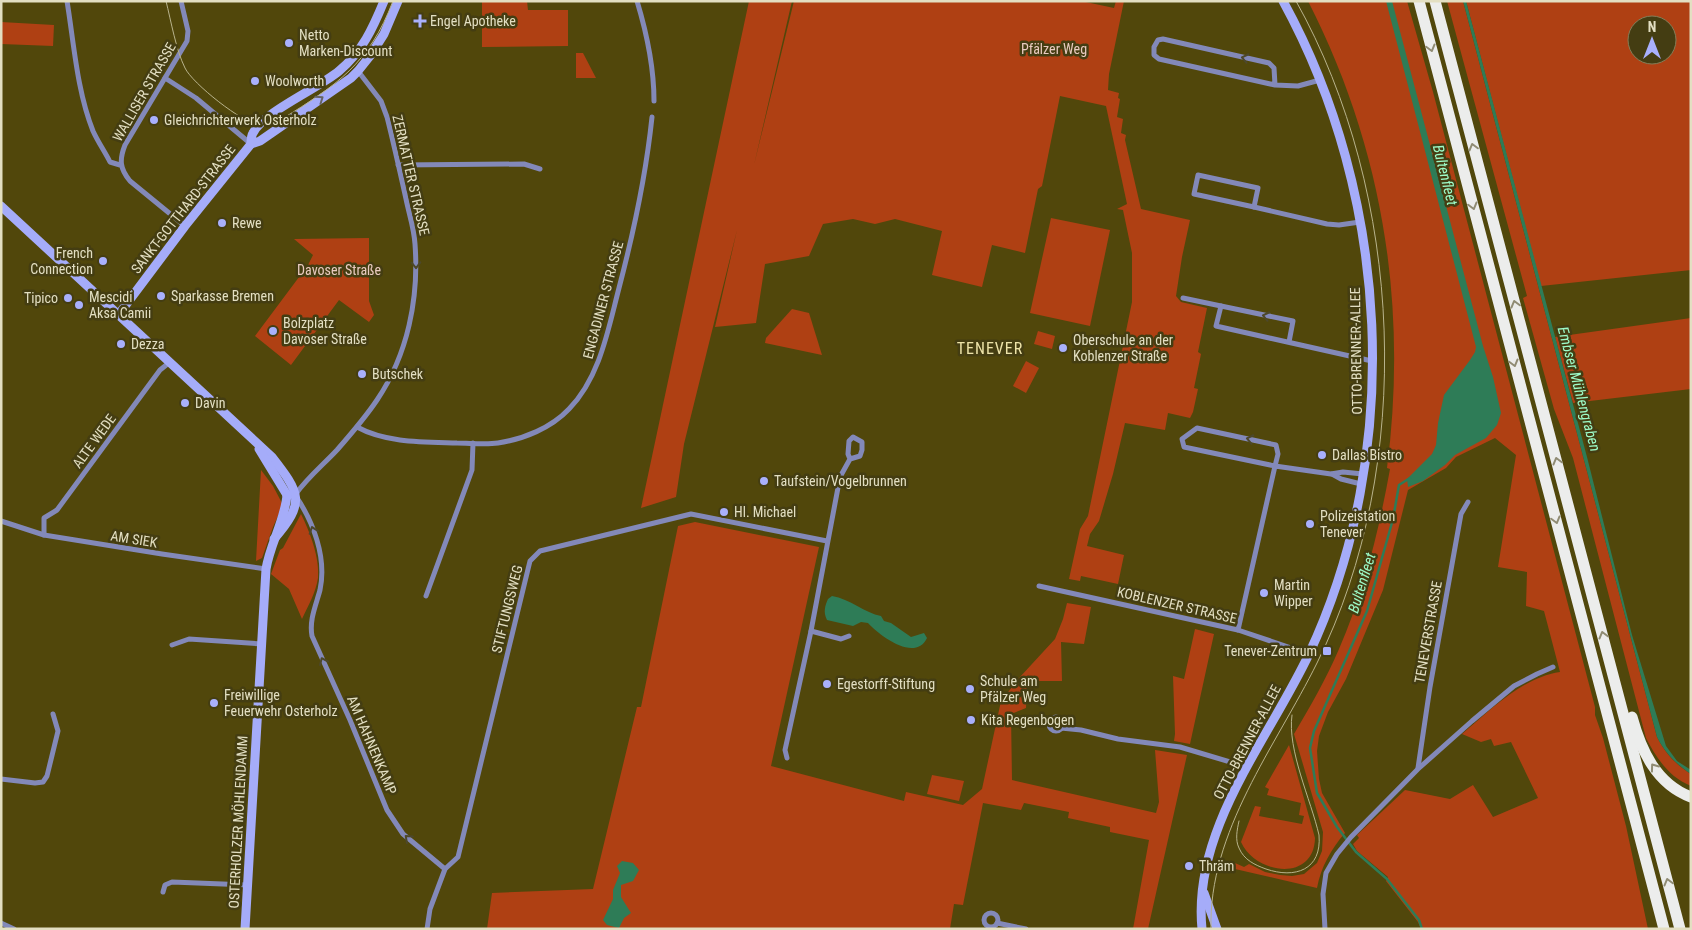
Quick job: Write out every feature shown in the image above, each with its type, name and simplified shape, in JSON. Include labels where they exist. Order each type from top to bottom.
[{"type":"highway","points":[[1419,1],[1664,929]]},
{"type":"highway","points":[[1435,1],[1680,929]]},
{"type":"highway","points":[[1615,682],[1625,694],[1637,733],[1649,760],[1664,780],[1675,789],[1691,797]]},
{"type":"street","points":[[68,1],[82,93],[94,134],[110,162],[120,165],[130,181],[185,226]]},
{"type":"street","name":"WALLISER STRASSE","points":[[120,165],[125,145],[187,41],[188,31],[181,1]]},
{"type":"street","name":"SANKT-GOTTHARD-STRASSE","points":[[120,314],[185,226],[250,144],[253,133],[264,121],[280,109],[324,83],[346,65],[368,38],[384,1]]},
{"type":"street","name":"SANKT-GOTTHARD-STRASSE","points":[[250,144],[260,141],[351,78],[370,56],[384,34],[398,1]]},
{"type":"street","points":[[637,1],[652,70],[654,101]]},
{"type":"street","name":"OTTO-BRENNER-ALLEE","points":[[1202,929],[1201,916],[1206,870],[1212,847],[1228,804],[1309,654],[1348,551],[1371,419],[1372,361],[1369,280],[1360,222],[1350,175],[1328,101],[1312,60],[1283,1]]},
{"type":"street","points":[[1275,85],[1274,68],[1269,63],[1163,39],[1158,40],[1154,47],[1154,55],[1158,59],[1275,85],[1298,86],[1320,80]]},
{"type":"street","name":"ZERMATTER STRASSE","points":[[291,495],[357,427],[377,400],[390,378],[407,334],[416,283],[413,225],[387,117],[381,100],[358,71]]},
{"type":"street","points":[[166,78],[196,98],[250,144]]},
{"type":"street","points":[[280,109],[280,116],[286,122]]},
{"type":"street","name":"ENGADINER STRASSE","points":[[357,427],[369,434],[391,438],[427,442],[497,443],[539,431],[569,409],[586,388],[596,368],[606,340],[633,235],[645,177],[652,117]]},
{"type":"street","points":[[398,165],[524,164],[540,169]]},
{"type":"street","points":[[1254,207],[1258,188],[1198,176],[1194,194],[1327,224],[1339,225],[1360,222]]},
{"type":"street","points":[[1,206],[120,314],[272,457],[291,481],[291,495]]},
{"type":"street","points":[[1183,298],[1293,321],[1289,342]]},
{"type":"street","points":[[1220,306],[1216,326],[1372,361]]},
{"type":"street","name":"ALTE WEDE","points":[[44,535],[44,518],[58,510],[160,370],[170,362]]},
{"type":"street","points":[[1238,630],[1275,466],[1278,454],[1276,445],[1197,428],[1182,439],[1184,446],[1275,466],[1331,474],[1342,472],[1362,479]]},
{"type":"street","points":[[426,596],[472,470],[473,443]]},
{"type":"street","points":[[787,758],[786,750],[840,477],[850,459]]},
{"type":"street","points":[[1331,474],[1341,479],[1362,479]]},
{"type":"street","name":"OSTERHOLZER MÖHLENDAMM","points":[[246,929],[266,569],[274,539],[288,520],[296,502],[291,495]]},
{"type":"street","name":"AM HAHNENKAMP","points":[[291,495],[305,509],[313,527],[322,568],[320,589],[310,625],[312,636],[387,810],[403,834],[445,869]]},
{"type":"street","name":"TENEVERSTRASSE","points":[[1418,769],[1460,514],[1468,502]]},
{"type":"street","name":"STIFTUNGSWEG","points":[[445,869],[458,857],[530,561],[540,551],[691,514],[827,541]]},
{"type":"street","name":"AM SIEK","points":[[1,521],[44,535],[266,569]]},
{"type":"street","name":"KOBLENZER STRASSE","points":[[1039,586],[1238,630],[1309,654]]},
{"type":"street","points":[[811,631],[841,639],[849,636]]},
{"type":"street","points":[[172,645],[189,639],[262,644]]},
{"type":"street","points":[[1325,929],[1323,894],[1326,873],[1350,837],[1418,769],[1472,721],[1514,686],[1553,667]]},
{"type":"street","points":[[1,779],[35,783],[43,782],[47,776],[58,731],[53,714]]},
{"type":"street","points":[[1062,728],[1081,730],[1118,739],[1180,747],[1247,767]]},
{"type":"street","points":[[427,929],[430,909],[445,869]]},
{"type":"street","points":[[163,892],[165,884],[172,882],[248,885]]},
{"type":"street","name":"OTTO-BRENNER-ALLEE","points":[[1203,891],[1217,929]]},
{"type":"street","points":[[1,923],[14,929]]},
{"type":"street","points":[[997,924],[1026,929]]},
{"type":"green space","points":[[482,1],[527,1],[528,10],[568,10],[568,46],[482,47]]},
{"type":"green space","name":"Pfälzer Weg","points":[[749,1],[792,1],[754,165],[794,1],[1081,1],[1114,8],[1116,1],[1124,1],[1109,74],[1108,90],[1119,93],[1117,117],[1123,119],[1121,133],[1126,135],[1125,140],[1141,209],[1190,220],[1176,296],[1181,302],[1207,308],[1198,352],[1201,354],[1194,388],[1198,389],[1190,418],[1168,413],[1165,430],[1125,423],[1099,521],[1090,534],[1087,546],[1124,555],[1118,584],[1081,576],[1080,581],[1069,579],[1080,529],[1088,516],[1132,302],[1132,253],[1123,210],[1117,209],[1127,204],[1106,106],[1060,96],[1042,186],[1038,189],[1025,253],[992,245],[982,287],[932,275],[942,231],[895,219],[875,224],[853,219],[823,224],[809,256],[765,264],[756,323],[715,327],[737,230],[684,444],[676,497],[641,508]]},
{"type":"green space","points":[[1308,1],[1407,1],[1433,92],[1595,707],[1595,715],[1603,738],[1626,826],[1648,929],[1421,929],[1418,922],[1386,881],[1388,877],[1357,851],[1353,844],[1359,838],[1357,835],[1405,790],[1450,799],[1473,785],[1493,817],[1538,798],[1511,742],[1494,746],[1491,739],[1481,742],[1462,734],[1507,696],[1532,681],[1560,672],[1544,611],[1526,606],[1527,572],[1498,567],[1516,455],[1495,438],[1456,457],[1446,468],[1408,490],[1383,590],[1346,679],[1328,712],[1319,736],[1317,751],[1322,793],[1345,833],[1327,859],[1317,888],[1235,869],[1235,863],[1244,867],[1249,864],[1265,872],[1280,875],[1304,874],[1317,863],[1322,851],[1323,832],[1294,734],[1329,671],[1356,605],[1376,538],[1390,469],[1387,468],[1393,407],[1394,347],[1391,287],[1384,228],[1371,170],[1355,113],[1334,57]]},
{"type":"green space","points":[[1447,1],[1463,1],[1657,737],[1671,758],[1691,774],[1691,786],[1676,778],[1664,766],[1646,738],[1573,458],[1554,409],[1523,298],[1527,296]]},
{"type":"green space","points":[[1466,1],[1691,1],[1691,270],[1541,286]]},
{"type":"green space","points":[[1,22],[54,25],[53,46],[1,44]]},
{"type":"green space","points":[[576,53],[583,53],[596,78],[576,78]]},
{"type":"green space","points":[[1051,218],[1110,230],[1090,326],[1030,313]]},
{"type":"green space","name":"Davoser Straße","points":[[369,238],[369,301],[374,315],[369,322],[339,300],[291,365],[255,336],[308,265],[313,255],[294,239]]},
{"type":"green space","points":[[792,309],[809,313],[822,355],[765,343],[766,338]]},
{"type":"green space","points":[[1691,318],[1691,389],[1573,403],[1555,337]]},
{"type":"green space","points":[[1038,331],[1055,336],[1052,349],[1034,344]]},
{"type":"green space","points":[[1026,361],[1039,368],[1026,393],[1013,386]]},
{"type":"green space","points":[[261,470],[273,486],[283,505],[262,558],[256,561]]},
{"type":"green space","points":[[301,514],[314,545],[318,570],[316,588],[302,619],[289,589],[271,574],[280,550],[283,548]]},
{"type":"green space","points":[[695,522],[819,547],[771,766],[904,801],[906,792],[963,805],[982,789],[1001,701],[1055,639],[1067,603],[1091,607],[1084,644],[1061,642],[1062,681],[1027,681],[1026,708],[1011,714],[1012,780],[1156,813],[1159,802],[1155,750],[1187,755],[1148,929],[1133,929],[1149,840],[1110,832],[1110,827],[1068,818],[1069,812],[1024,803],[1021,810],[983,803],[963,905],[954,904],[950,929],[487,929],[492,893],[593,889],[637,707],[641,707],[678,526]]},
{"type":"green space","points":[[1195,629],[1214,634],[1190,744],[1174,741],[1173,676],[1184,679]]},
{"type":"green space","points":[[1289,745],[1315,838],[1312,852],[1305,862],[1295,867],[1283,869],[1270,867],[1258,861],[1248,853],[1241,842],[1255,806],[1261,807],[1259,816],[1302,824],[1304,816],[1299,815],[1301,803],[1267,795],[1269,789],[1265,787]]},
{"type":"green space","points":[[932,775],[964,781],[959,801],[927,794]]},
{"type":"shaded area","points":[[1386,1],[1392,1],[1501,413],[1497,425],[1486,438],[1455,455],[1423,481],[1408,487],[1407,479],[1432,454],[1436,445],[1438,423],[1444,395],[1470,360],[1476,347]]},
{"type":"shaded area","points":[[1463,1],[1466,1],[1587,457],[1632,635],[1666,746],[1677,761],[1691,770],[1691,774],[1671,758],[1657,737]]},
{"type":"shaded area","points":[[832,596],[881,616],[884,621],[891,623],[911,637],[924,633],[927,638],[921,645],[914,648],[906,647],[888,640],[868,623],[861,622],[853,626],[827,620],[825,607],[828,599]]},
{"type":"shaded area","points":[[622,861],[633,863],[639,870],[633,881],[621,885],[621,897],[631,913],[624,918],[619,928],[607,925],[603,920],[613,899],[613,890],[620,873],[617,866]]},
{"type":"waterway","name":"Bultenfleet","points":[[1410,478],[1399,485],[1393,519],[1367,611],[1314,731],[1310,748],[1317,793],[1337,827],[1356,852],[1387,879],[1419,920],[1422,929]]},
{"type":"tram line","points":[[166,1],[179,53],[190,75],[219,102],[242,118],[260,125],[269,125],[277,122],[302,107],[349,71],[373,41],[384,23],[393,1]]},
{"type":"tram line","points":[[1211,929],[1213,893],[1221,858],[1232,824],[1265,758],[1317,663],[1349,586],[1371,503],[1382,417],[1384,330],[1376,243],[1359,158],[1332,77],[1296,1]]},
{"type":"tram line","points":[[1239,821],[1237,831],[1239,848],[1247,859],[1258,866],[1277,872],[1296,872],[1305,869],[1316,856],[1319,847],[1319,835],[1296,759],[1291,729],[1292,715]]},
{"type":"place","name":"Engel Apotheke","points":[[420,21]]},
{"type":"place","name":"Netto Marken-Discount","points":[[289,43]]},
{"type":"place","name":"Woolworth","points":[[255,81]]},
{"type":"place","name":"Gleichrichterwerk Osterholz","points":[[154,120]]},
{"type":"place","name":"Rewe","points":[[222,223]]},
{"type":"place","name":"French Connection","points":[[103,261]]},
{"type":"place","name":"Sparkasse Bremen","points":[[161,296]]},
{"type":"place","name":"Tipico","points":[[68,298]]},
{"type":"place","name":"Mescidi Aksa Camii","points":[[79,305]]},
{"type":"place","name":"Bolzplatz Davoser Straße","points":[[273,331]]},
{"type":"place","name":"Dezza","points":[[121,344]]},
{"type":"place","name":"Oberschule an der Koblenzer Straße","points":[[1063,348]]},
{"type":"place","name":"Butschek","points":[[362,374]]},
{"type":"place","name":"Davin","points":[[185,403]]},
{"type":"place","name":"Dallas Bistro","points":[[1322,455]]},
{"type":"place","name":"Taufstein/Vogelbrunnen","points":[[764,481]]},
{"type":"place","name":"Hl. Michael","points":[[724,512]]},
{"type":"place","name":"Polizeistation Tenever","points":[[1310,524]]},
{"type":"place","name":"Martin Wipper","points":[[1264,593]]},
{"type":"place","name":"Tenever-Zentrum","points":[[1327,651]]},
{"type":"place","name":"Egestorff-Stiftung","points":[[827,684]]},
{"type":"place","name":"Schule am Pfälzer Weg","points":[[970,689]]},
{"type":"place","name":"Freiwillige Feuerwehr Osterholz","points":[[214,703]]},
{"type":"place","name":"Kita Regenbogen","points":[[971,720]]},
{"type":"place","name":"Thräm","points":[[1189,866]]},
{"type":"district","name":"TENEVER","points":[[990,348]]},
{"type":"water label","name":"Embser Mühlengraben","points":[[1579,389]]}]
